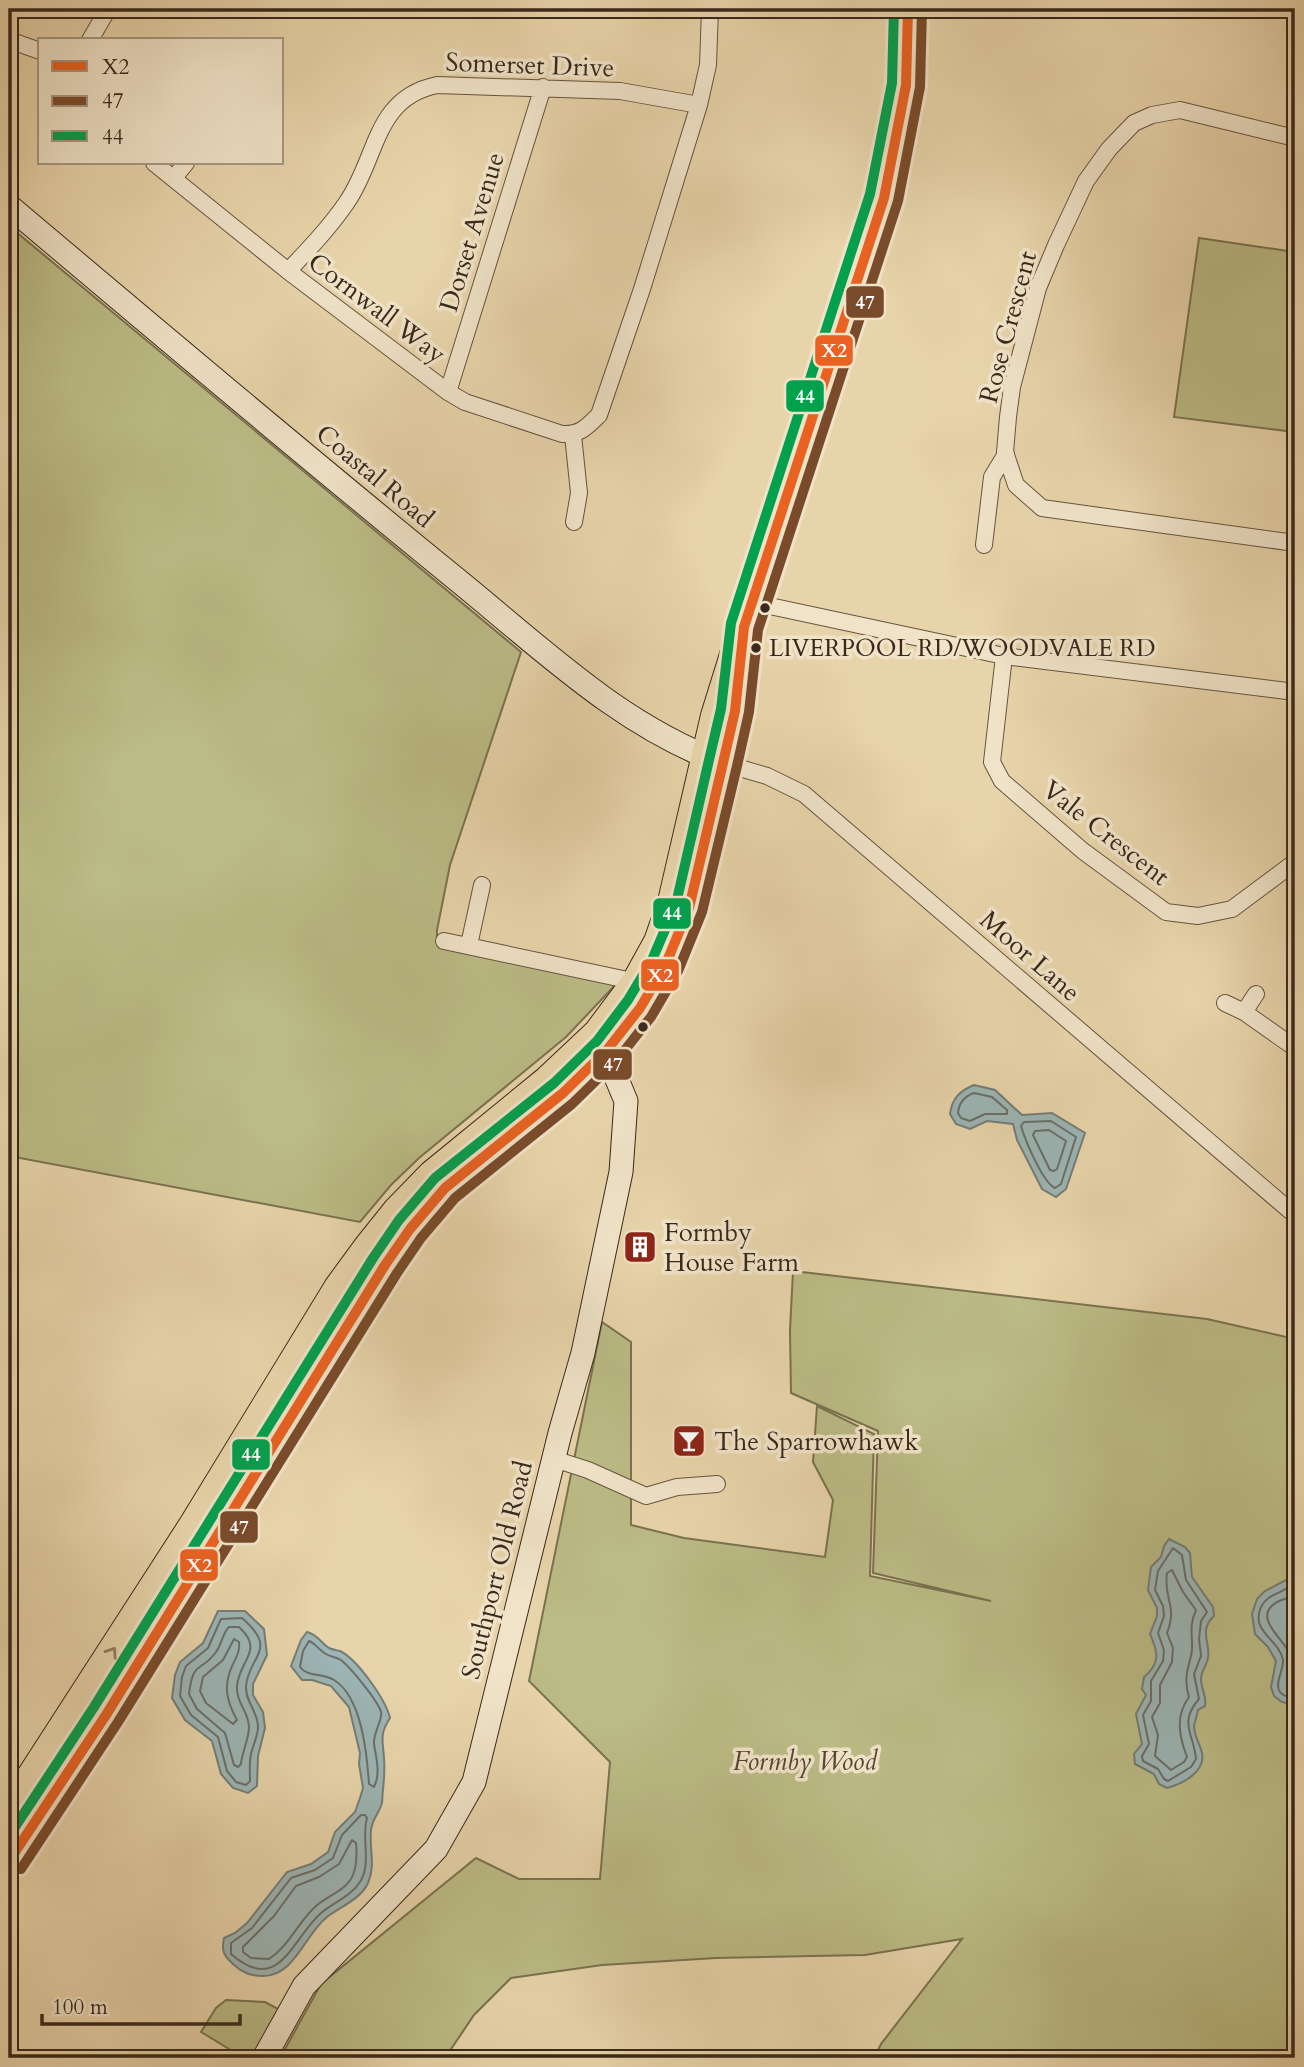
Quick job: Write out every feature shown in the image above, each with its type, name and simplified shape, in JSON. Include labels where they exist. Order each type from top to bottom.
[{"type":"highway","points":[[9,1861],[135,1667],[385,1265],[445,1188],[563,1093],[603,1042],[659,942],[715,760],[735,711],[748,615],[884,198],[906,85],[908,9]]},
{"type":"highway","points":[[9,1812],[185,1539],[340,1288],[369,1247],[397,1212],[433,1175],[548,1081],[603,1042],[640,1008],[659,979],[689,908],[715,760]]},
{"type":"highway","points":[[36,1770],[42,1773],[53,1772],[96,1707],[135,1667]]},
{"type":"street","points":[[91,38],[108,9]]},
{"type":"street","points":[[574,522],[579,493],[573,435],[586,429],[599,415],[604,404],[663,226],[708,65],[710,9]]},
{"type":"street","points":[[9,40],[38,50]]},
{"type":"street","name":"Somerset Drive","points":[[288,271],[324,233],[348,201],[392,110],[405,97],[419,89],[437,85],[620,91],[699,105]]},
{"type":"street","name":"Dorset Avenue","points":[[448,392],[544,87]]},
{"type":"street","name":"Rose Crescent","points":[[1295,138],[1180,110],[1152,115],[1134,123],[1109,149],[1086,181],[1038,288],[1013,387],[1006,454],[1016,485],[1042,509],[1295,543]]},
{"type":"street","name":"Cornwall Way","points":[[155,164],[288,271],[448,392],[465,402],[562,434],[573,435]]},
{"type":"street","points":[[174,178],[185,164]]},
{"type":"street","name":"Coastal Road","points":[[9,206],[376,514],[596,692],[653,732],[715,760]]},
{"type":"street","points":[[984,545],[992,477],[1006,454]]},
{"type":"street","points":[[748,615],[1004,656],[1295,692]]},
{"type":"street","name":"Vale Crescent","points":[[1004,656],[992,762],[1002,781],[1083,851],[1166,912],[1198,916],[1232,909],[1295,862]]},
{"type":"street","name":"Moor Lane","points":[[715,760],[767,776],[804,794],[1293,1210]]},
{"type":"street","points":[[469,945],[482,885]]},
{"type":"street","points":[[444,941],[638,982]]},
{"type":"street","points":[[1244,1012],[1256,994]]},
{"type":"street","points":[[1225,1003],[1244,1012],[1295,1048]]},
{"type":"street","name":"Southport Old Road","points":[[264,2058],[304,1986],[436,1849],[474,1782],[583,1353],[621,1172],[626,1101],[603,1042]]},
{"type":"street","points":[[554,1459],[588,1470],[646,1496],[677,1487],[717,1484]]},
{"type":"green space","points":[[9,226],[521,652],[450,865],[437,942],[619,981],[566,1037],[419,1158],[391,1185],[360,1222],[9,1156]]},
{"type":"green space","points":[[1199,238],[1295,252],[1295,432],[1174,417]]},
{"type":"green space","name":"Formby Wood","points":[[793,1271],[1207,1319],[1295,1339],[1295,2058],[874,2058],[881,2044],[962,1939],[865,1955],[716,1958],[602,1965],[511,1978],[474,2015],[445,2058],[280,2058],[321,1984],[476,1858],[519,1879],[600,1879],[610,1762],[529,1681],[602,1322],[631,1342],[631,1525],[684,1538],[825,1557],[833,1500],[813,1462],[817,1406],[874,1434],[870,1576],[991,1601],[873,1573],[878,1431],[791,1393]]},
{"type":"green space","points":[[226,2000],[265,2002],[280,2010],[252,2058],[244,2058],[201,2032],[216,2008]]},
{"type":"water","points":[[974,1085],[995,1090],[1022,1115],[1052,1113],[1085,1133],[1066,1189],[1056,1197],[1042,1189],[1017,1140],[1013,1124],[987,1121],[970,1129],[956,1124],[950,1114],[952,1104],[960,1093]]},
{"type":"water","points":[[1169,1539],[1185,1547],[1190,1553],[1192,1577],[1213,1607],[1214,1616],[1207,1627],[1208,1658],[1201,1676],[1205,1706],[1198,1710],[1194,1726],[1202,1760],[1192,1776],[1167,1788],[1159,1784],[1154,1774],[1135,1764],[1134,1754],[1142,1744],[1136,1714],[1146,1695],[1142,1689],[1144,1677],[1153,1667],[1156,1657],[1150,1634],[1157,1616],[1157,1608],[1148,1590],[1151,1567],[1161,1557]]},
{"type":"water","points":[[1295,1561],[1295,1705],[1282,1702],[1274,1696],[1271,1687],[1276,1661],[1268,1647],[1255,1634],[1252,1614],[1257,1599],[1265,1591],[1288,1579]]},
{"type":"water","points":[[218,1611],[245,1611],[264,1629],[267,1655],[253,1684],[253,1695],[263,1712],[265,1728],[258,1756],[257,1786],[248,1793],[233,1788],[221,1774],[212,1741],[185,1720],[172,1698],[180,1662],[203,1643]]},
{"type":"water","points":[[307,1632],[329,1648],[347,1655],[354,1662],[383,1701],[390,1718],[382,1738],[382,1803],[372,1826],[372,1870],[365,1889],[319,1924],[292,1962],[274,1974],[255,1975],[241,1970],[228,1959],[223,1950],[224,1938],[247,1923],[287,1872],[311,1864],[328,1852],[335,1832],[355,1812],[363,1788],[360,1753],[349,1707],[331,1686],[302,1680],[291,1666]]},
{"type":"transit line","name":"44","points":[[9,1836],[94,1707],[399,1220],[435,1178],[554,1083],[597,1041],[628,1000],[652,960],[676,904],[721,709],[731,623],[870,194],[892,83],[894,9]]},
{"type":"transit line","name":"X2","points":[[9,1861],[106,1715],[385,1265],[410,1229],[445,1188],[563,1093],[607,1050],[640,1008],[665,966],[689,908],[723,763],[735,711],[744,627],[884,198],[906,85],[908,9]]},
{"type":"transit line","name":"47","points":[[21,1869],[118,1722],[421,1238],[455,1198],[572,1104],[617,1060],[651,1017],[678,971],[702,912],[737,766],[749,712],[758,630],[898,201],[920,87],[922,9]]},
{"type":"place","name":"LIVERPOOL RD/WOODVALE RD","points":[[756,648]]},
{"type":"place","name":"Formby House Farm","points":[[640,1247]]},
{"type":"place","name":"The Sparrowhawk","points":[[689,1441]]}]
